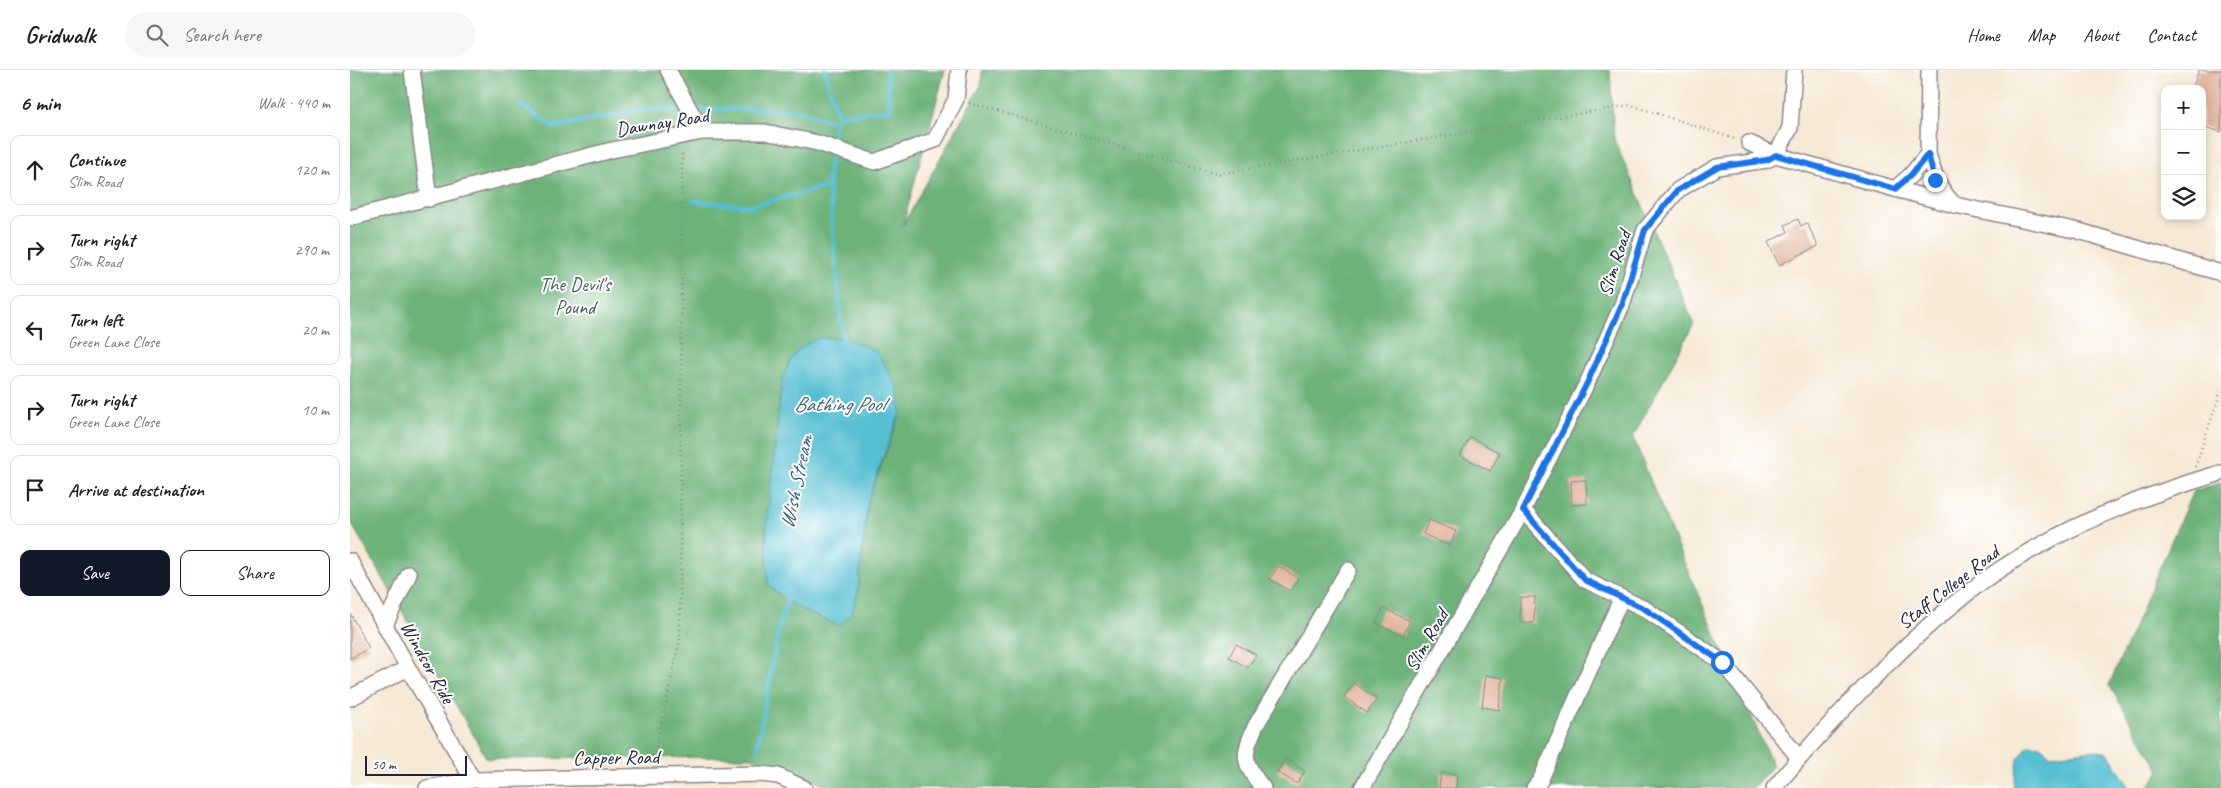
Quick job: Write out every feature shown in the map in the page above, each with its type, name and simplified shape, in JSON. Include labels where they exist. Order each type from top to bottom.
[{"type":"street","points":[[412,70],[429,199]]},
{"type":"street","points":[[668,70],[702,132]]},
{"type":"street","name":"Dawnay Road","points":[[350,218],[612,150],[702,132],[765,132],[818,143],[874,162],[935,140],[956,99],[959,70]]},
{"type":"street","points":[[1776,155],[1790,128],[1794,70]]},
{"type":"street","points":[[1929,70],[1928,154],[1935,180],[1944,194],[1955,205]]},
{"type":"street","points":[[1748,143],[1776,155],[1895,189],[1955,205],[2079,231],[2221,273]]},
{"type":"street","points":[[1895,189],[1911,175],[1928,154]]},
{"type":"street","name":"Slim Road","points":[[1362,788],[1523,510],[1588,381],[1622,305],[1645,230],[1678,190],[1717,167],[1767,160],[1776,155]]},
{"type":"street","name":"Staff College Road","points":[[1774,788],[1856,694],[1913,638],[1993,574],[2066,531],[2127,503],[2221,472]]},
{"type":"street","points":[[1523,510],[1585,580],[1645,609],[1722,662],[1799,758]]},
{"type":"street","name":"Windsor Ride","points":[[350,562],[408,668],[473,780]]},
{"type":"street","points":[[1262,788],[1250,772],[1245,750],[1256,724],[1348,570]]},
{"type":"street","points":[[385,624],[409,574]]},
{"type":"street","points":[[1534,788],[1540,781],[1621,599]]},
{"type":"street","points":[[350,698],[408,668]]},
{"type":"street","name":"Capper Road","points":[[427,788],[473,780],[650,776],[777,782],[804,788]]},
{"type":"path","points":[[956,99],[1217,174],[1631,105],[1748,143]]},
{"type":"path","points":[[650,776],[680,640],[682,136]]},
{"type":"path","points":[[2190,482],[2221,391]]},
{"type":"green space","name":"The Devil's Pound","points":[[350,70],[945,70],[903,225],[981,85],[982,70],[1610,70],[1614,139],[1694,324],[1633,437],[1677,546],[1773,766],[1753,788],[832,788],[750,757],[487,759],[350,521]],"holes":[[[901,412],[868,501],[858,590],[787,603],[768,585],[766,528]]]},
{"type":"green space","points":[[2221,483],[2221,788],[2148,788],[2160,771],[2109,685],[2193,491]]},
{"type":"water","name":"Bathing Pool","points":[[818,338],[844,338],[865,346],[878,354],[898,388],[901,412],[868,501],[858,590],[852,613],[840,625],[802,610],[768,585],[766,528],[782,382],[791,360],[798,350]]},
{"type":"water","points":[[2029,745],[2040,746],[2051,755],[2095,750],[2108,753],[2130,788],[2014,788],[2018,759]]},
{"type":"building","points":[[2199,70],[2221,70],[2221,132],[2206,127],[2206,85],[2193,85]]},
{"type":"building","points":[[1798,219],[1801,226],[1807,223],[1818,246],[1779,265],[1768,242],[1788,232],[1785,225]]},
{"type":"building","points":[[1470,437],[1500,453],[1490,471],[1460,455]]},
{"type":"building","points":[[1586,480],[1587,504],[1572,505],[1571,481]]},
{"type":"building","points":[[1429,520],[1456,531],[1450,546],[1423,534]]},
{"type":"building","points":[[1278,566],[1298,578],[1290,591],[1270,579]]},
{"type":"building","points":[[1520,597],[1535,597],[1534,623],[1520,622]]},
{"type":"building","points":[[1383,608],[1410,621],[1403,636],[1376,623]]},
{"type":"building","points":[[350,613],[369,648],[350,659]]},
{"type":"building","points":[[1236,644],[1256,655],[1248,668],[1229,657]]},
{"type":"building","points":[[1486,675],[1503,678],[1499,710],[1482,707]]},
{"type":"building","points":[[1354,683],[1377,699],[1367,713],[1344,697]]},
{"type":"building","points":[[1285,759],[1305,771],[1297,784],[1277,772]]},
{"type":"building","points":[[1441,773],[1457,774],[1456,788],[1439,788]]},
{"type":"waterway","points":[[825,70],[837,115]]},
{"type":"waterway","name":"Wish Stream","points":[[837,115],[890,110],[887,70]]},
{"type":"waterway","points":[[520,104],[553,127],[638,110],[793,109],[835,122]]},
{"type":"waterway","name":"Wish Stream","points":[[833,137],[835,121]]},
{"type":"waterway","name":"Wish Stream","points":[[830,159],[828,177],[843,342]]},
{"type":"waterway","points":[[693,201],[750,206],[829,186]]},
{"type":"waterway","name":"Wish Stream","points":[[757,749],[778,631],[788,599]]},
{"type":"route","points":[[1722,662],[1645,609],[1585,580],[1523,510],[1588,381],[1622,305],[1645,230],[1678,190],[1717,167],[1767,160],[1776,155],[1827,168],[1895,189],[1911,175],[1928,154],[1935,180]]}]
